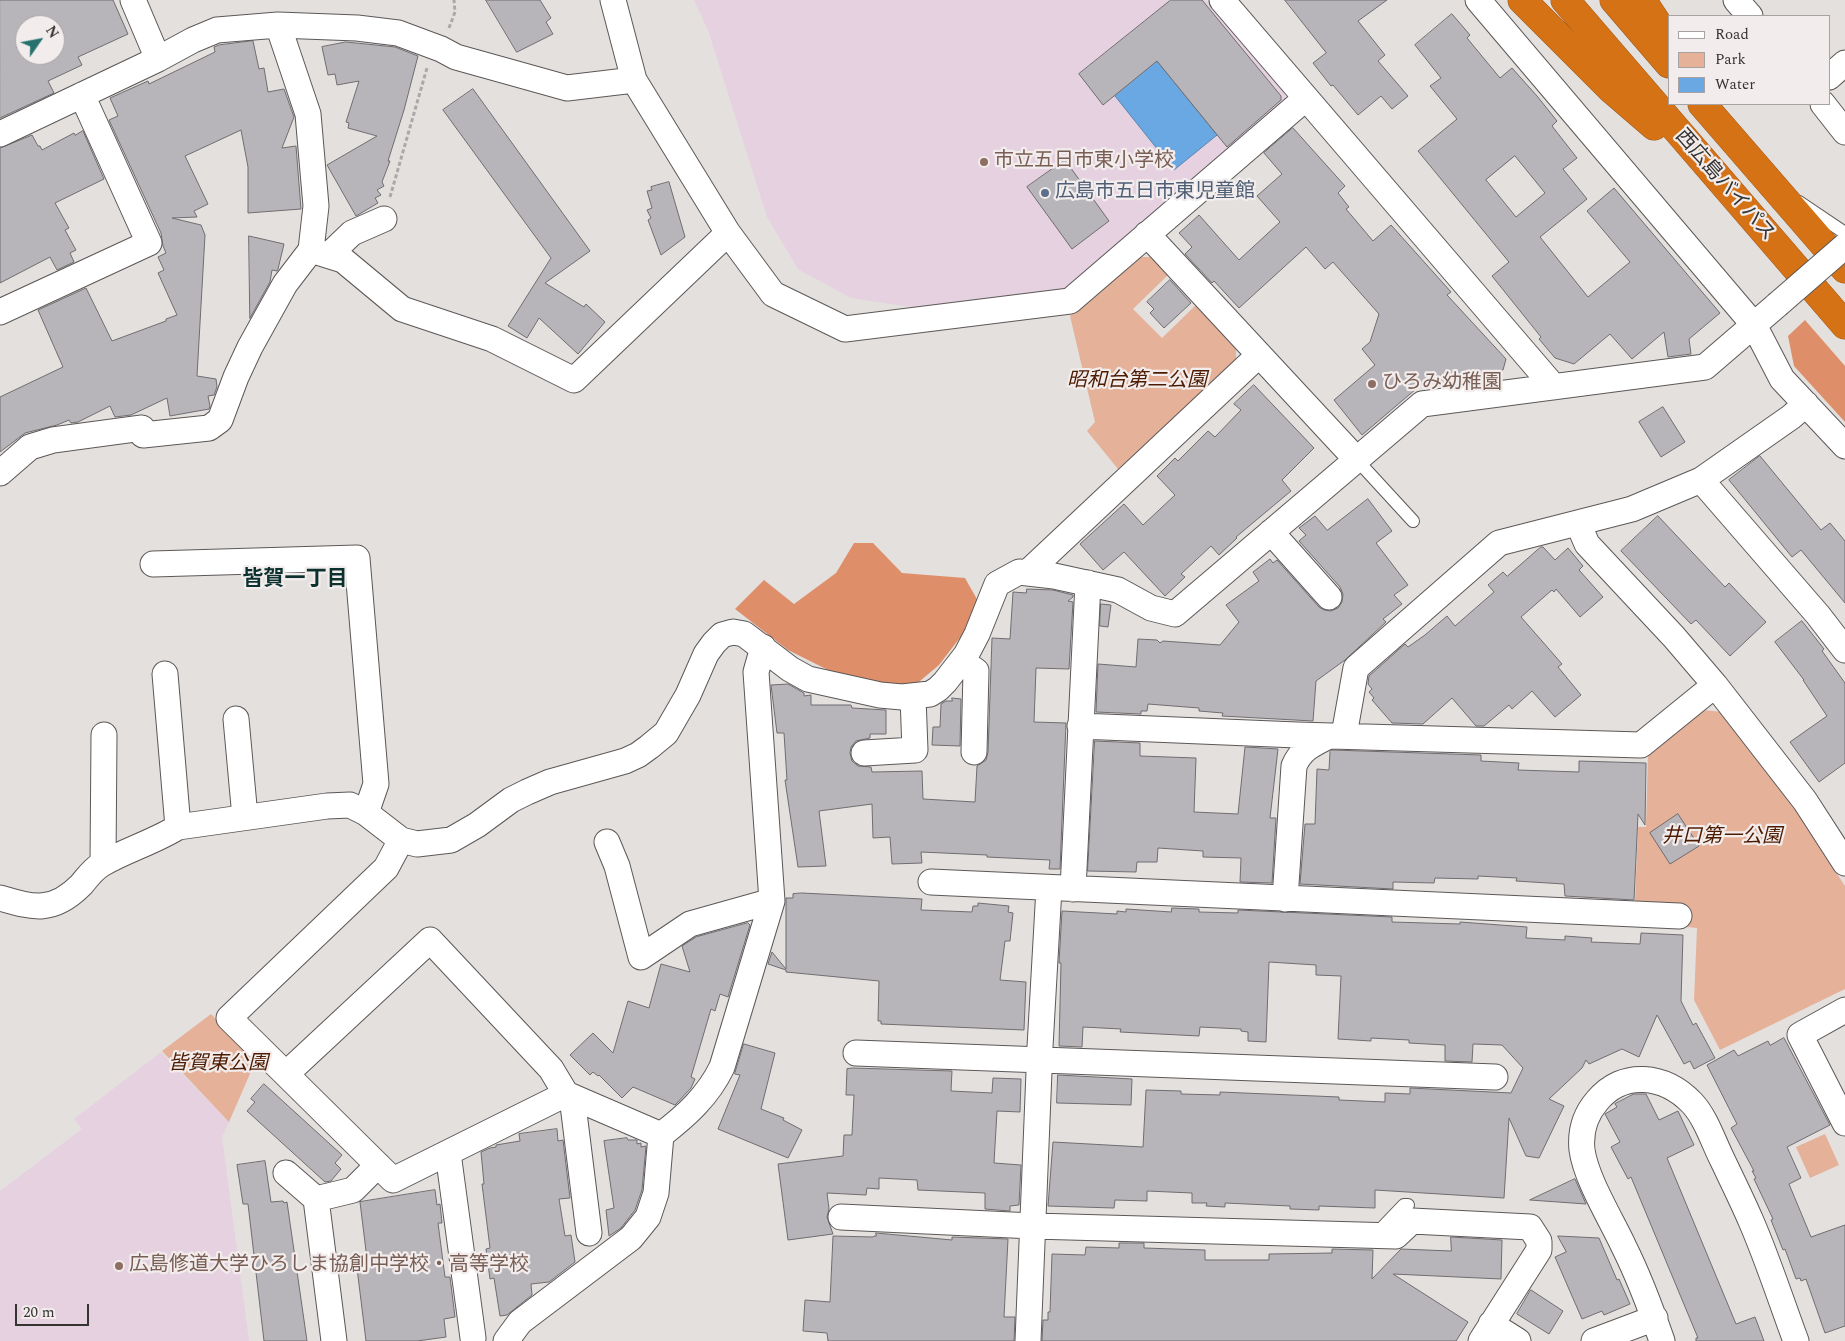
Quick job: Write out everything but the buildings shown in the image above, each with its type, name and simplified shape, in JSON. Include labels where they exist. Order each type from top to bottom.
[{"type":"highway","points":[[1522,0],[1610,89],[1723,186]]},
{"type":"highway","name":"西広島バイパス","points":[[1564,0],[1845,325]]},
{"type":"highway","points":[[1614,0],[1668,63]]},
{"type":"highway","points":[[1642,0],[1668,39]]},
{"type":"highway","name":"西広島バイパス","points":[[1703,105],[1845,269]]},
{"type":"highway","points":[[1712,105],[1748,157]]},
{"type":"street","points":[[133,0],[158,59]]},
{"type":"street","points":[[613,0],[634,80],[728,233],[773,294],[845,329],[1070,301],[1306,98]]},
{"type":"street","points":[[1222,0],[1554,387]]},
{"type":"street","points":[[1478,0],[1754,325],[1782,379],[1845,446]]},
{"type":"street","points":[[1736,0],[1749,15]]},
{"type":"street","points":[[278,25],[308,114],[320,252]]},
{"type":"street","points":[[0,134],[217,30],[278,25],[357,28],[398,33],[456,57],[567,88],[634,80]]},
{"type":"street","points":[[1830,76],[1845,63]]},
{"type":"street","points":[[0,312],[149,243],[82,95]]},
{"type":"street","points":[[1824,105],[1845,132]]},
{"type":"street","points":[[0,473],[30,447],[53,440],[142,428],[143,434],[209,428],[220,420],[236,377],[250,347],[285,284],[320,252],[352,232],[384,219]]},
{"type":"street","points":[[320,252],[343,260],[402,309],[492,339],[574,380],[728,233]]},
{"type":"street","points":[[1147,234],[1356,459]]},
{"type":"street","points":[[0,898],[29,906],[50,905],[62,900],[81,885],[91,871],[103,863],[178,827],[327,806],[350,805],[366,813],[400,840],[418,844],[451,840],[477,825],[511,800],[527,792],[550,782],[625,761],[638,755],[666,733],[688,696],[706,654],[722,636],[733,632],[744,634],[790,669],[814,681],[880,695],[913,697],[930,694],[938,690],[953,674],[977,634],[997,584],[1019,572],[1028,572],[1118,590],[1151,608],[1175,614],[1422,404],[1705,367],[1845,246]]},
{"type":"street","points":[[1028,572],[1260,355]]},
{"type":"street","points":[[1338,735],[1356,668],[1499,543],[1632,509],[1701,480],[1791,417],[1806,404]]},
{"type":"street","points":[[1701,480],[1818,615],[1845,650]]},
{"type":"street","points":[[1578,523],[1587,544],[1674,637],[1715,685],[1805,801],[1845,863]]},
{"type":"street","points":[[1271,532],[1329,597]]},
{"type":"street","points":[[153,564],[357,558],[376,784],[366,813]]},
{"type":"street","points":[[1028,1341],[1040,1060],[1080,726],[1088,583]]},
{"type":"street","points":[[506,1341],[520,1322],[631,1238],[648,1217],[656,1193],[661,1136],[701,1101],[717,1078],[722,1067],[772,901],[756,672],[763,647]]},
{"type":"street","points":[[962,661],[976,671],[974,752]]},
{"type":"street","points":[[165,674],[178,827]]},
{"type":"street","points":[[1080,726],[1641,745],[1715,685]]},
{"type":"street","points":[[864,753],[915,750],[913,697]]},
{"type":"street","points":[[236,719],[245,817]]},
{"type":"street","points":[[103,863],[104,735]]},
{"type":"street","points":[[1285,899],[1294,766],[1304,750],[1338,735]]},
{"type":"street","points":[[400,840],[386,868],[229,1018],[393,1180],[569,1096],[661,1136]]},
{"type":"street","points":[[607,842],[617,866],[632,963],[690,924],[772,901]]},
{"type":"street","points":[[931,882],[1679,916]]},
{"type":"street","points":[[286,1074],[430,940],[551,1069],[569,1096],[589,1233]]},
{"type":"street","points":[[1845,1010],[1800,1034],[1845,1123]]},
{"type":"street","points":[[856,1053],[1496,1077]]},
{"type":"street","points":[[1594,1341],[1659,1330],[1642,1285],[1585,1163],[1582,1150],[1582,1132],[1586,1117],[1601,1096],[1613,1086],[1644,1078],[1665,1084],[1681,1092],[1694,1105],[1704,1121],[1751,1221],[1796,1341]]},
{"type":"street","points":[[448,1153],[473,1338]]},
{"type":"street","points":[[316,1199],[353,1190],[378,1165]]},
{"type":"street","points":[[286,1173],[316,1199],[334,1341]]},
{"type":"street","points":[[841,1217],[1033,1226],[1382,1236],[1396,1236],[1412,1221],[1530,1227],[1538,1241],[1539,1250],[1486,1332],[1518,1341]]},
{"type":"lane","points":[[1772,184],[1845,233]]},
{"type":"lane","points":[[1356,459],[1414,521]]},
{"type":"lane","points":[[1382,1236],[1382,1228],[1404,1205],[1408,1205]]},
{"type":"path","points":[[384,219],[434,47]]},
{"type":"shaded area","name":"市立五日市東小学校","points":[[694,0],[1205,0],[1285,92],[1285,106],[1065,290],[918,308],[851,298],[798,269],[767,217],[708,30]]},
{"type":"shaded area","points":[[1805,320],[1845,366],[1845,422],[1794,366],[1788,336]]},
{"type":"shaded area","points":[[854,543],[873,543],[902,573],[965,578],[978,601],[962,635],[939,665],[914,686],[889,684],[834,673],[788,650],[735,609],[764,580],[794,604],[836,573]]},
{"type":"shaded area","name":"広島修道大学ひろしま協創中学校・高等学校","points":[[161,1052],[229,1122],[222,1137],[249,1341],[0,1341],[0,1191],[82,1129],[74,1119]]},
{"type":"green space","name":"昭和台第二公園","points":[[1138,257],[1152,257],[1169,274],[1133,309],[1162,338],[1197,304],[1236,346],[1236,360],[1118,469],[1087,431],[1095,422],[1070,316]]},
{"type":"green space","name":"井口第一公園","points":[[1703,710],[1722,712],[1797,812],[1845,886],[1845,989],[1720,1050],[1694,1000],[1697,928],[1687,927],[1688,906],[1635,902],[1638,827],[1646,827],[1648,754]]},
{"type":"green space","name":"皆賀東公園","points":[[211,1014],[256,1060],[229,1122],[162,1051]]},
{"type":"green space","points":[[1825,1134],[1839,1165],[1810,1178],[1796,1147]]},
{"type":"water","points":[[1157,61],[1217,135],[1174,170],[1115,96]]},
{"type":"place","name":"市立五日市東小学校","points":[[984,162]]},
{"type":"place","name":"広島市五日市東児童館","points":[[1045,193]]},
{"type":"place","name":"ひろみ幼稚園","points":[[1372,384]]},
{"type":"place","name":"広島修道大学ひろしま協創中学校・高等学校","points":[[119,1266]]},
{"type":"district","name":"皆賀一丁目","points":[[295,581]]}]
